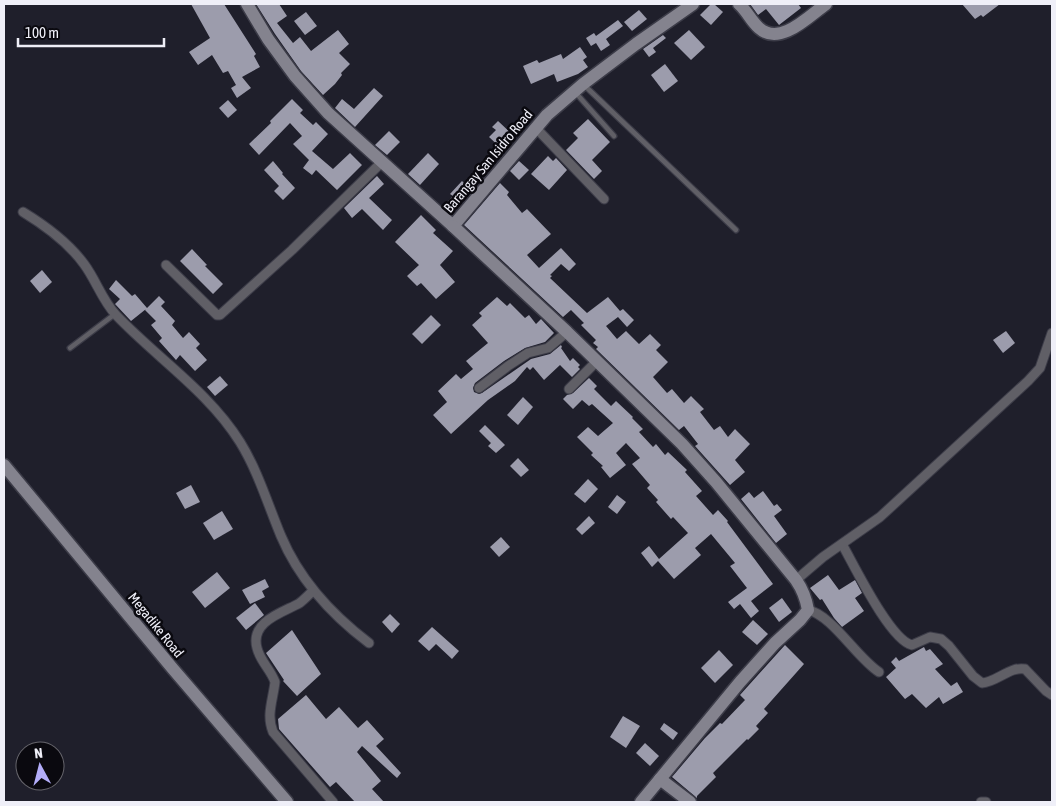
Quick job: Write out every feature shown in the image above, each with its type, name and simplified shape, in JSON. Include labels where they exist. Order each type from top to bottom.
[{"type":"street","name":"Barangay San Isidro Road","points":[[247,4],[295,76],[328,113],[453,226],[547,115],[579,88],[693,4]]},
{"type":"street","points":[[739,4],[757,27],[765,33],[775,35],[797,26],[826,4]]},
{"type":"street","points":[[536,128],[604,200]]},
{"type":"street","points":[[166,265],[216,315],[220,315],[292,250],[382,162]]},
{"type":"street","points":[[24,212],[45,226],[75,253],[83,262],[115,314],[211,405],[240,442],[253,467],[282,539],[313,592],[344,624],[369,644]]},
{"type":"street","points":[[453,226],[682,444],[716,482],[796,580],[803,590],[808,610]]},
{"type":"street","points":[[479,388],[528,353],[548,348],[566,332]]},
{"type":"street","points":[[796,580],[880,517],[1028,381],[1040,368],[1052,333]]},
{"type":"street","points":[[569,389],[596,362]]},
{"type":"street","name":"Megadike Road","points":[[4,465],[173,669],[287,802]]},
{"type":"street","points":[[842,544],[878,608],[902,640],[912,644],[930,637],[941,639],[973,676],[982,683],[1015,670],[1025,669],[1046,691],[1052,694]]},
{"type":"street","points":[[313,592],[299,603],[272,616],[258,633],[256,641],[259,654],[275,682],[269,721],[273,732],[333,802]]},
{"type":"street","points":[[808,610],[816,612],[829,622],[879,672]]},
{"type":"street","points":[[642,802],[740,682],[775,642],[800,620],[808,610]]},
{"type":"street","points":[[660,779],[690,802]]},
{"type":"street","points":[[981,802],[986,802]]},
{"type":"lane","points":[[579,88],[614,136]]},
{"type":"lane","points":[[579,88],[736,230]]},
{"type":"lane","points":[[70,348],[115,314]]},
{"type":"building","points":[[191,4],[224,4],[256,54],[254,56],[260,67],[242,77],[251,88],[237,98],[231,88],[236,85],[228,71],[223,73],[212,55],[198,65],[189,52],[210,38]]},
{"type":"building","points":[[256,4],[279,4],[287,16],[277,23],[293,43],[300,37],[311,51],[338,30],[349,44],[339,53],[350,64],[341,73],[342,75],[335,84],[323,95],[301,71]]},
{"type":"building","points":[[711,4],[714,4],[723,12],[711,25],[700,15]]},
{"type":"building","points":[[750,4],[798,4],[801,8],[779,25],[766,9],[758,15]]},
{"type":"building","points":[[962,4],[1000,4],[983,17],[981,15],[975,19]]},
{"type":"building","points":[[639,10],[647,19],[632,31],[624,22]]},
{"type":"building","points":[[306,12],[317,26],[305,35],[294,21]]},
{"type":"building","points":[[618,20],[623,26],[606,39],[610,45],[601,51],[596,43],[591,46],[586,38],[594,33],[596,36]]},
{"type":"building","points":[[689,30],[705,47],[691,60],[674,43]]},
{"type":"building","points":[[663,35],[666,38],[653,48],[656,52],[649,57],[643,49]]},
{"type":"building","points":[[580,47],[587,57],[583,60],[588,67],[578,74],[557,82],[554,74],[531,84],[523,66],[537,60],[539,63],[561,54],[563,59]]},
{"type":"building","points":[[665,64],[678,81],[664,92],[651,75]]},
{"type":"building","points":[[374,88],[383,96],[355,127],[335,108],[342,99],[354,109]]},
{"type":"building","points":[[292,99],[303,110],[300,113],[313,125],[316,122],[328,134],[312,151],[333,169],[350,153],[362,165],[337,190],[316,170],[312,175],[303,168],[309,160],[293,144],[302,136],[290,123],[259,155],[249,144]]},
{"type":"building","points":[[228,100],[237,110],[228,118],[219,108]]},
{"type":"building","points":[[588,119],[610,142],[592,160],[602,171],[594,179],[566,150],[578,138],[573,133]]},
{"type":"building","points":[[498,121],[515,137],[503,150],[489,137],[496,130],[492,127]]},
{"type":"building","points":[[389,131],[400,142],[387,155],[375,145]]},
{"type":"building","points":[[428,153],[439,164],[420,185],[408,174]]},
{"type":"building","points":[[548,156],[553,161],[556,158],[567,170],[549,190],[531,174]]},
{"type":"building","points":[[273,161],[295,188],[283,200],[274,191],[279,186],[264,170]]},
{"type":"building","points":[[519,161],[529,170],[519,180],[510,171]]},
{"type":"building","points":[[377,176],[384,184],[369,198],[392,220],[383,230],[362,209],[352,218],[344,208]]},
{"type":"building","points":[[462,181],[471,190],[458,204],[459,206],[452,214],[443,206],[453,196],[450,194]]},
{"type":"building","points":[[500,183],[509,192],[507,195],[522,213],[527,209],[551,234],[527,255],[539,268],[561,248],[576,264],[569,271],[561,264],[550,275],[552,276],[550,278],[587,313],[608,297],[620,311],[623,309],[634,320],[627,327],[618,317],[606,326],[617,339],[626,331],[639,344],[650,334],[661,345],[656,350],[668,362],[653,377],[667,393],[672,389],[684,403],[691,396],[704,409],[700,412],[714,430],[720,426],[728,437],[735,429],[750,444],[735,460],[745,472],[730,485],[695,446],[698,444],[684,426],[679,430],[596,349],[598,347],[593,343],[596,340],[581,325],[584,323],[571,310],[563,317],[464,225]]},
{"type":"building","points":[[421,215],[436,230],[433,233],[453,251],[440,265],[455,282],[436,299],[421,283],[417,286],[407,276],[419,265],[395,242]]},
{"type":"building","points":[[192,249],[207,265],[205,266],[223,284],[213,294],[180,261]]},
{"type":"building","points":[[42,270],[52,282],[40,293],[30,281]]},
{"type":"building","points":[[116,280],[132,296],[135,294],[147,308],[159,296],[165,302],[161,306],[175,321],[172,325],[183,338],[189,332],[200,344],[196,348],[207,360],[195,371],[180,355],[176,360],[159,341],[162,338],[151,325],[156,321],[146,309],[131,321],[115,304],[120,299],[109,289]]},
{"type":"building","points":[[497,297],[507,306],[510,303],[525,318],[529,315],[536,324],[541,319],[554,333],[545,342],[525,348],[504,361],[475,383],[474,392],[482,393],[531,359],[550,354],[561,345],[570,361],[573,358],[580,365],[578,367],[580,369],[572,377],[560,365],[544,380],[533,367],[530,370],[527,367],[515,381],[488,400],[451,434],[433,415],[447,402],[438,391],[456,374],[461,379],[473,369],[466,361],[488,343],[472,325],[482,316],[479,313]]},
{"type":"building","points":[[431,315],[441,325],[422,344],[412,334]]},
{"type":"building","points":[[1006,331],[1015,343],[1003,353],[993,340]]},
{"type":"building","points":[[220,376],[228,385],[215,396],[207,387]]},
{"type":"building","points":[[589,378],[597,386],[594,389],[611,406],[616,401],[633,417],[643,429],[639,432],[653,447],[656,444],[665,455],[668,452],[687,470],[685,472],[702,491],[696,496],[713,515],[718,510],[728,521],[773,584],[751,601],[759,611],[751,618],[740,604],[734,609],[728,602],[747,588],[730,566],[735,563],[711,534],[695,548],[701,555],[674,579],[658,561],[652,567],[641,553],[649,546],[659,559],[688,533],[673,517],[671,519],[656,502],[658,500],[647,488],[650,485],[632,464],[640,458],[626,443],[616,453],[626,465],[610,478],[601,467],[603,466],[591,455],[593,453],[577,437],[588,427],[598,436],[613,423],[592,404],[589,406],[582,400],[573,409],[563,399],[573,393]]},
{"type":"building","points":[[523,397],[533,407],[518,425],[507,415]]},
{"type":"building","points":[[485,425],[505,445],[496,453],[488,446],[491,443],[479,431]]},
{"type":"building","points":[[518,458],[529,470],[521,477],[510,466]]},
{"type":"building","points":[[588,479],[598,489],[585,503],[574,494]]},
{"type":"building","points":[[191,485],[200,502],[185,509],[176,493]]},
{"type":"building","points":[[763,491],[774,506],[777,504],[782,510],[774,516],[787,534],[776,543],[741,499],[749,492],[754,498]]},
{"type":"building","points":[[617,495],[626,502],[617,514],[608,507]]},
{"type":"building","points":[[222,511],[233,529],[214,540],[203,523]]},
{"type":"building","points":[[589,516],[595,523],[582,535],[576,529]]},
{"type":"building","points":[[501,537],[510,547],[499,557],[490,547]]},
{"type":"building","points":[[217,572],[230,588],[205,608],[192,592]]},
{"type":"building","points":[[828,575],[839,590],[855,580],[862,593],[855,598],[864,611],[842,627],[822,599],[820,600],[810,588]]},
{"type":"building","points":[[265,579],[269,587],[262,591],[265,597],[250,604],[242,590]]},
{"type":"building","points":[[782,598],[792,612],[779,622],[769,608]]},
{"type":"building","points":[[255,603],[264,615],[246,630],[236,618]]},
{"type":"building","points":[[390,614],[400,624],[392,633],[382,622]]},
{"type":"building","points":[[753,620],[768,634],[757,645],[742,632]]},
{"type":"building","points":[[432,627],[459,651],[452,659],[436,644],[429,651],[418,641]]},
{"type":"building","points":[[292,630],[321,674],[297,696],[283,681],[266,653]]},
{"type":"building","points":[[785,645],[804,664],[764,709],[768,713],[756,726],[759,729],[713,773],[716,777],[697,798],[672,777],[705,738],[720,723],[722,724],[745,700],[740,695]]},
{"type":"building","points":[[924,647],[926,651],[930,649],[943,664],[935,669],[951,686],[957,682],[963,692],[943,704],[939,697],[926,708],[912,694],[905,699],[886,677],[896,668],[891,662],[896,657],[899,661]]},
{"type":"building","points":[[719,650],[733,665],[715,683],[701,668]]},
{"type":"building","points":[[306,695],[326,719],[339,707],[358,728],[367,720],[384,739],[376,746],[401,773],[397,778],[362,746],[357,752],[381,781],[372,789],[384,802],[355,802],[336,782],[330,787],[279,729],[278,719]]},
{"type":"building","points":[[623,716],[640,726],[626,748],[610,737]]},
{"type":"building","points":[[664,723],[678,733],[673,740],[660,729]]},
{"type":"building","points":[[645,743],[659,756],[650,766],[636,753]]}]
